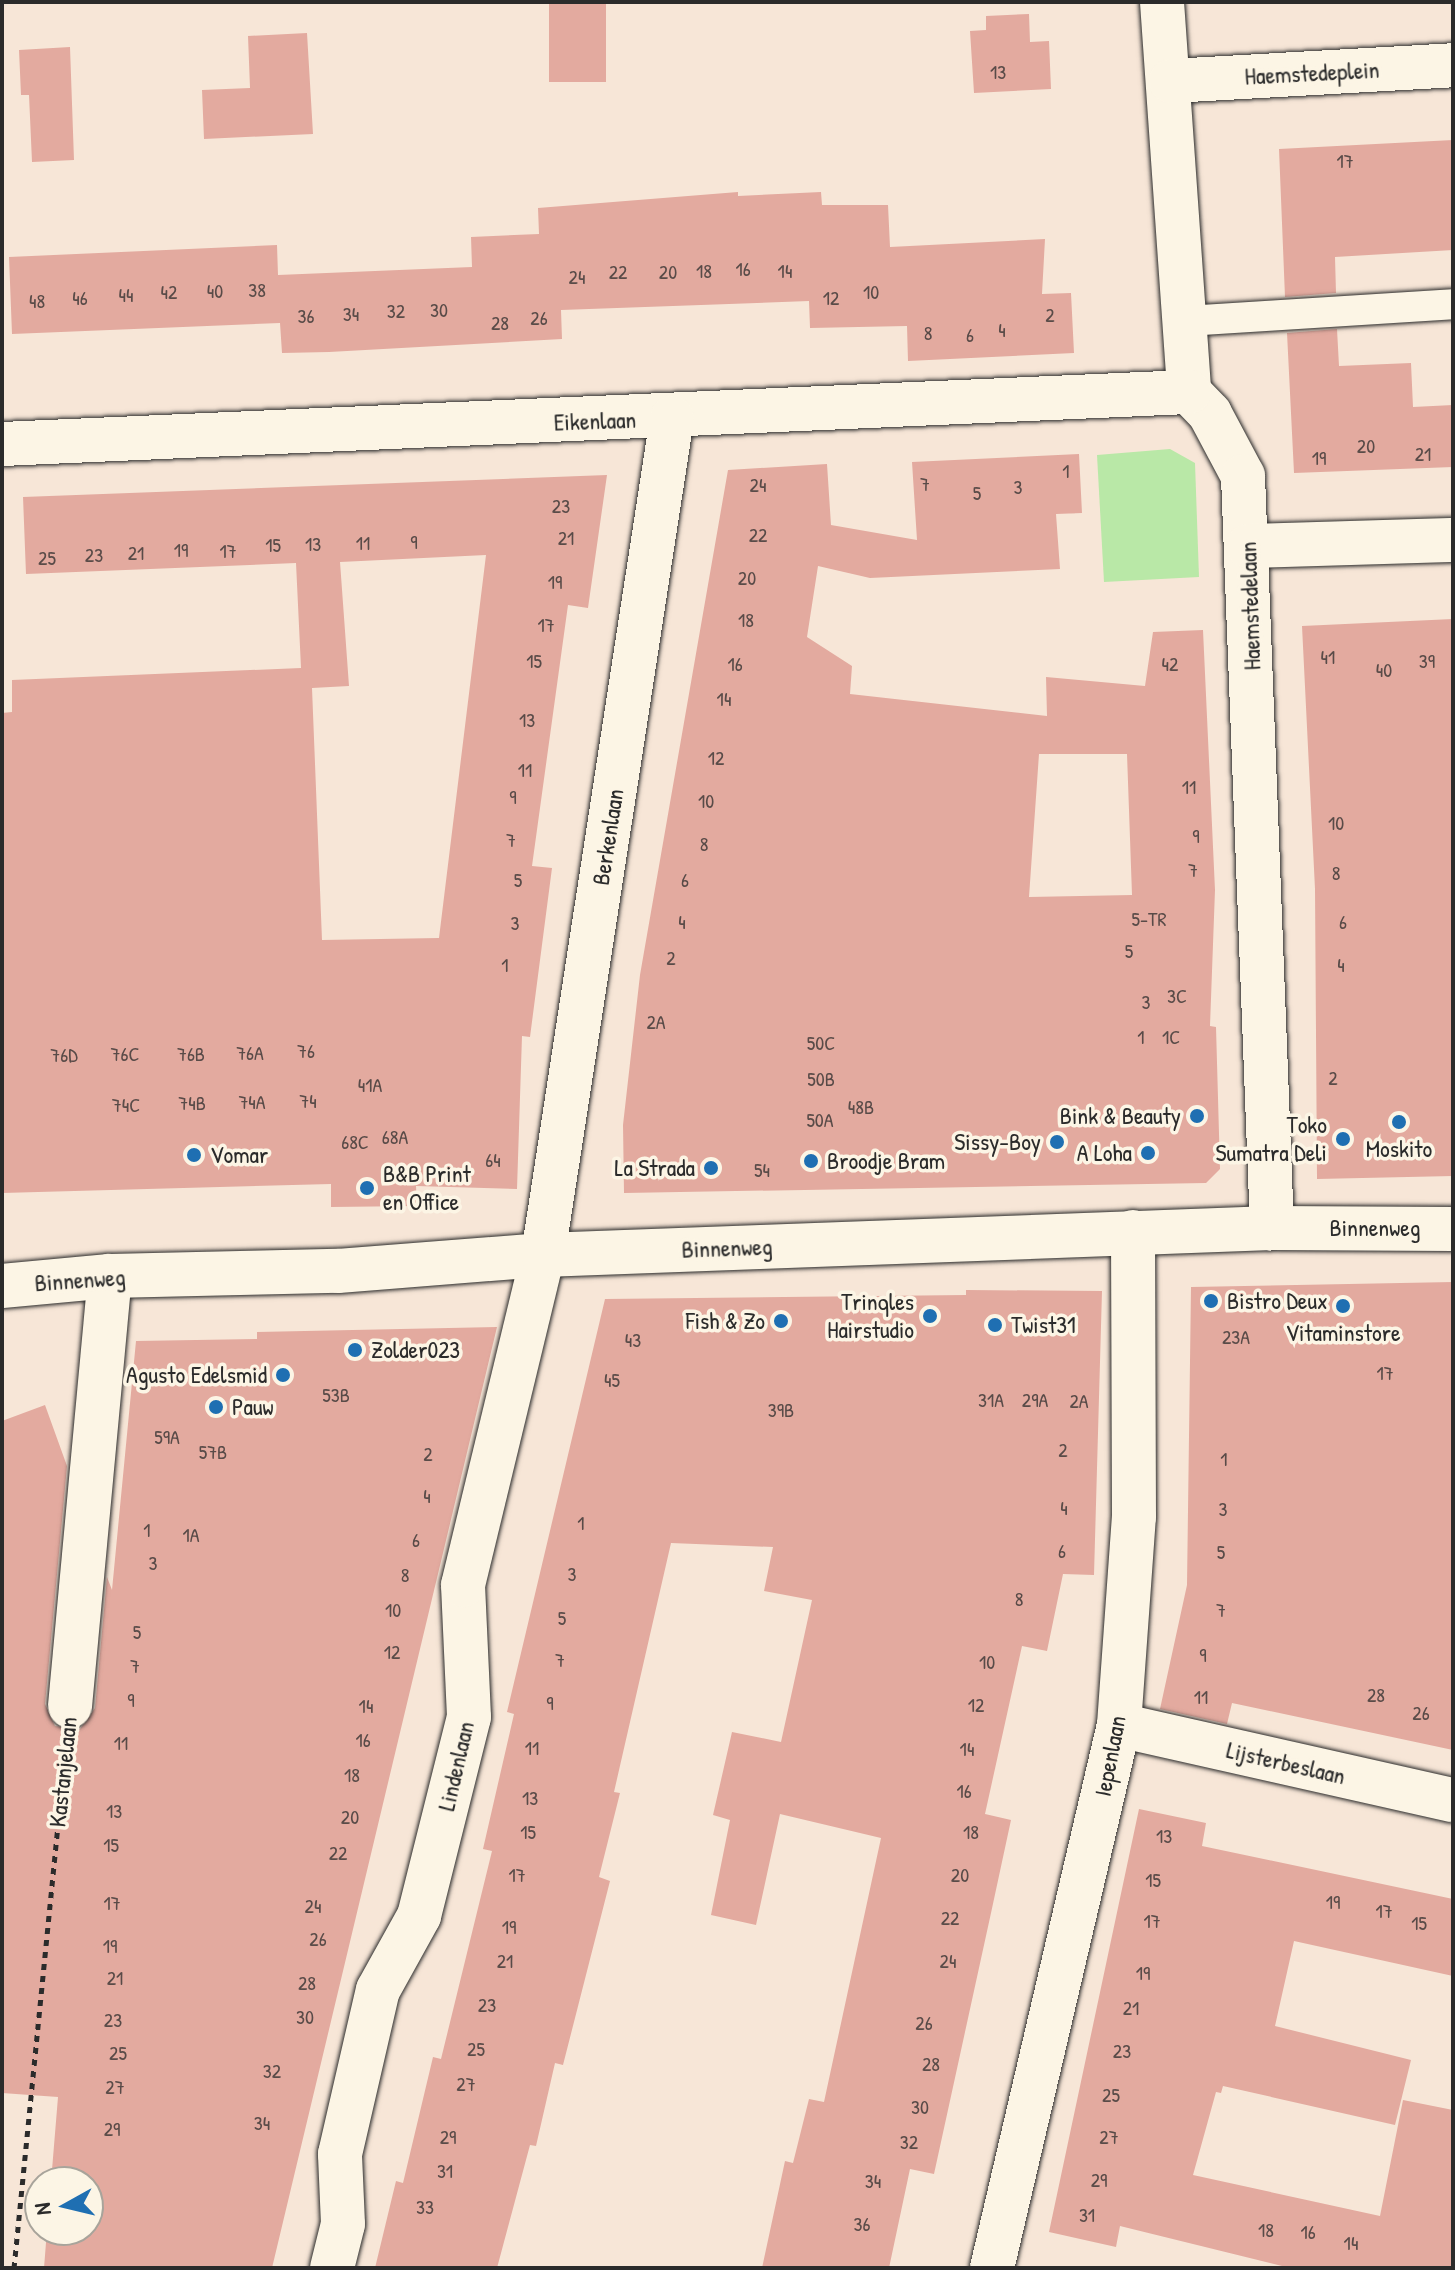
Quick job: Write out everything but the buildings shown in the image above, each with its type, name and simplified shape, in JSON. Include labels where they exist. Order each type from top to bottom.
[{"type":"street","points":[[1162,2],[1171,81],[1189,392]]},
{"type":"street","name":"Haemstedeplein","points":[[1171,81],[1453,65]]},
{"type":"street","name":"Eikenlaan","points":[[2,444],[672,418],[1189,392]]},
{"type":"street","name":"Haemstedelaan","points":[[1189,392],[1210,414],[1243,476],[1272,1228]]},
{"type":"street","name":"Berkenlaan","points":[[543,1255],[672,418]]},
{"type":"street","points":[[1248,546],[1453,540]]},
{"type":"street","name":"Binnenweg","points":[[2,1286],[110,1276],[338,1271],[543,1255],[1272,1228],[1453,1229]]},
{"type":"street","name":"Iepenlaan","points":[[999,2267],[1119,1725],[1134,1517],[1133,1232]]},
{"type":"street","name":"Lindenlaan","points":[[332,2268],[343,2224],[340,2154],[378,1990],[419,1916],[469,1717],[463,1585],[543,1255]]},
{"type":"street","name":"Kastanjelaan","points":[[70,1706],[110,1276]]},
{"type":"street","name":"Lijsterbeslaan","points":[[1119,1725],[1453,1800]]},
{"type":"lane","points":[[1185,321],[1453,304]]},
{"type":"path","name":"Kastanjelaan","points":[[14,2268],[70,1706]]},
{"type":"green space","points":[[1170,449],[1195,463],[1199,577],[1104,582],[1097,455]]},
{"type":"place","name":"Bink & Beauty","points":[[1197,1116]]},
{"type":"place","name":"Moskito","points":[[1399,1122]]},
{"type":"place","name":"Toko Sumatra Deli","points":[[1343,1139]]},
{"type":"place","name":"Sissy-Boy","points":[[1057,1142]]},
{"type":"place","name":"A Loha","points":[[1148,1153]]},
{"type":"place","name":"Vomar","points":[[194,1155]]},
{"type":"place","name":"Broodje Bram","points":[[811,1161]]},
{"type":"place","name":"La Strada","points":[[711,1168]]},
{"type":"place","name":"B&B Print en Office","points":[[367,1188]]},
{"type":"place","name":"Bistro Deux","points":[[1211,1301]]},
{"type":"place","name":"Vitaminstore","points":[[1343,1306]]},
{"type":"place","name":"Trinqles Hairstudio","points":[[930,1316]]},
{"type":"place","name":"Fish & Zo","points":[[781,1321]]},
{"type":"place","name":"Twist31","points":[[995,1325]]},
{"type":"place","name":"Zolder023","points":[[355,1350]]},
{"type":"place","name":"Agusto Edelsmid","points":[[283,1375]]},
{"type":"place","name":"Pauw","points":[[216,1407]]}]
